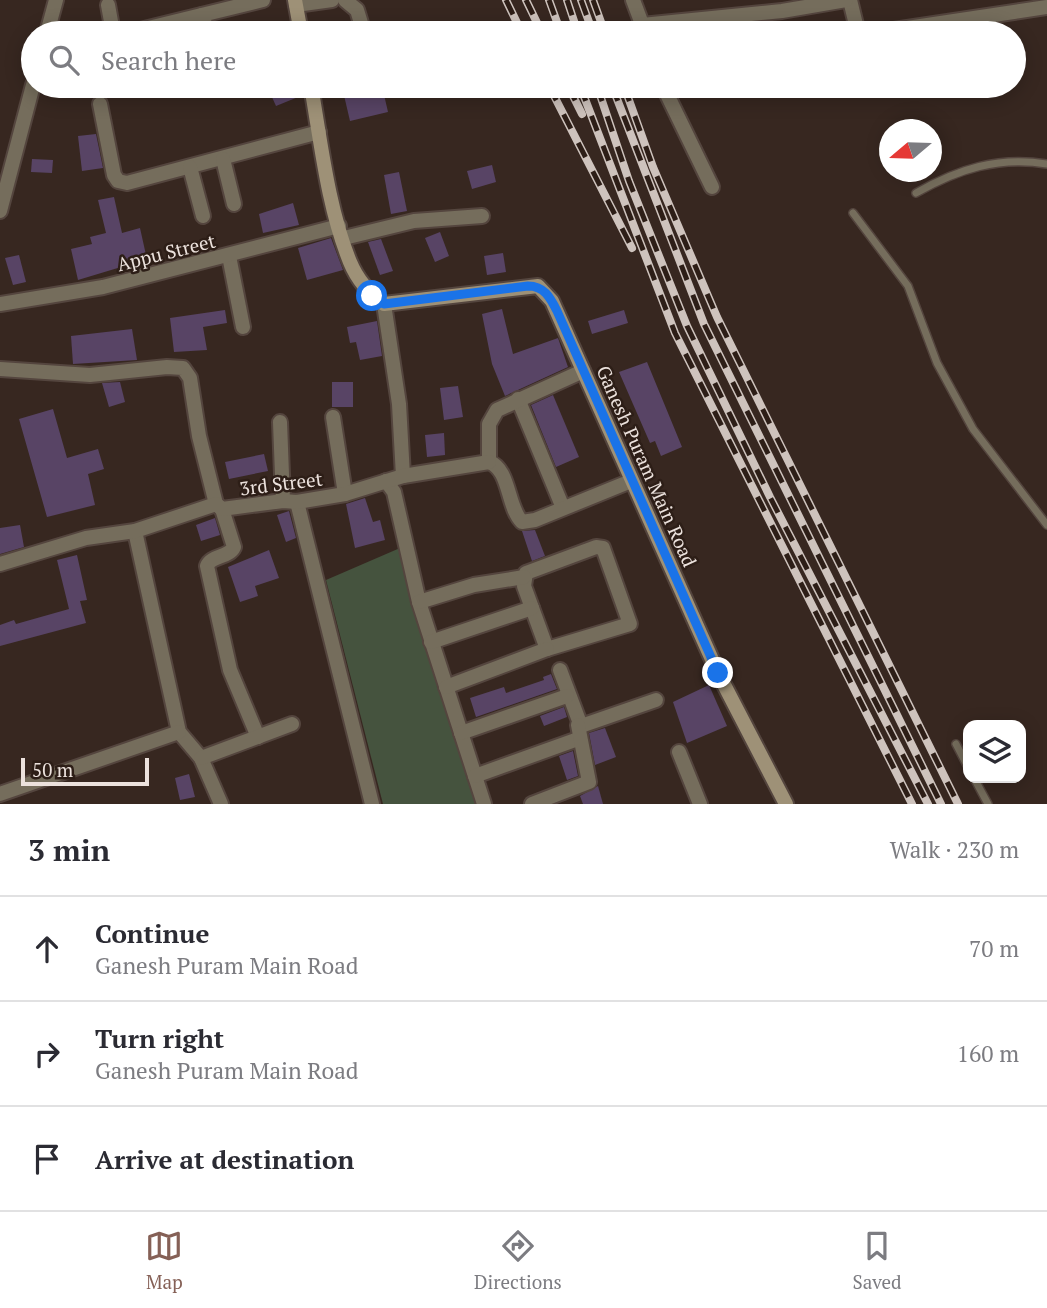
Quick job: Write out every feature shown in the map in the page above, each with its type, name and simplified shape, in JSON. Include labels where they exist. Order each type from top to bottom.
[{"type":"street","points":[[50,21],[56,0]]},
{"type":"street","points":[[177,21],[264,0]]},
{"type":"street","points":[[299,21],[296,3],[332,0]]},
{"type":"street","points":[[345,0],[358,10],[361,21]]},
{"type":"street","points":[[634,0],[641,21]]},
{"type":"street","points":[[705,21],[848,0],[854,21]]},
{"type":"street","points":[[108,5],[111,21]]},
{"type":"street","points":[[954,21],[1047,7]]},
{"type":"street","points":[[202,15],[204,21]]},
{"type":"street","points":[[0,211],[30,98]]},
{"type":"street","points":[[313,98],[342,232],[356,274],[372,296],[384,304],[399,404],[403,476]]},
{"type":"street","points":[[669,98],[712,187]]},
{"type":"street","points":[[100,104],[114,175],[118,181],[127,183],[319,132]]},
{"type":"street","points":[[223,159],[234,204]]},
{"type":"street","points":[[190,167],[203,216]]},
{"type":"street","name":"Appu Street","points":[[0,304],[103,287],[342,232],[414,221],[482,216]]},
{"type":"street","points":[[229,256],[243,327]]},
{"type":"street","name":"Ganesh Puram Main Road","points":[[384,304],[538,286],[552,301],[718,673],[786,804]]},
{"type":"street","points":[[0,369],[90,374],[183,368],[190,378],[199,436],[219,507],[234,547],[230,553],[208,562],[207,566],[230,670],[258,737]]},
{"type":"street","points":[[583,371],[497,410],[491,416],[489,462],[499,469],[516,514],[522,522],[535,520],[631,481]]},
{"type":"street","points":[[518,399],[563,509]]},
{"type":"street","points":[[333,417],[345,494]]},
{"type":"street","points":[[280,422],[290,501],[372,804]]},
{"type":"street","name":"3rd Street","points":[[0,564],[86,538],[135,531],[219,507],[345,494],[403,476],[489,462]]},
{"type":"street","points":[[386,481],[394,492],[419,602],[484,804]]},
{"type":"street","points":[[135,531],[179,733],[201,758],[221,804]]},
{"type":"street","points":[[419,602],[474,585],[524,577],[532,570],[602,547],[630,624],[547,649],[446,687]]},
{"type":"street","points":[[524,577],[547,649]]},
{"type":"street","points":[[431,642],[532,608]]},
{"type":"street","points":[[532,804],[589,782],[561,670]]},
{"type":"street","points":[[461,733],[567,696]]},
{"type":"street","points":[[475,776],[578,732],[582,726],[656,700]]},
{"type":"street","points":[[201,758],[292,723]]},
{"type":"street","points":[[0,794],[179,733]]},
{"type":"street","points":[[679,751],[700,804]]},
{"type":"lane","points":[[916,193],[969,167],[1026,161],[1047,164]]},
{"type":"lane","points":[[853,213],[908,286],[937,363],[973,429],[1047,525]]},
{"type":"lane","points":[[956,744],[963,757]]},
{"type":"lane","points":[[977,783],[988,804]]},
{"type":"green space","points":[[400,548],[480,804],[383,804],[326,580]]},
{"type":"building","points":[[272,98],[296,98],[276,106]]},
{"type":"building","points":[[345,98],[385,98],[388,112],[350,121]]},
{"type":"building","points":[[96,134],[103,168],[82,171],[78,136]]},
{"type":"building","points":[[32,159],[53,160],[52,173],[31,172]]},
{"type":"building","points":[[492,165],[496,182],[472,189],[467,171]]},
{"type":"building","points":[[399,172],[407,211],[391,214],[384,175]]},
{"type":"building","points":[[114,197],[122,233],[140,228],[148,264],[132,268],[131,264],[78,280],[71,249],[92,244],[90,237],[106,233],[98,200]]},
{"type":"building","points":[[293,203],[299,225],[263,233],[259,214]]},
{"type":"building","points":[[440,232],[449,256],[435,262],[425,238]]},
{"type":"building","points":[[331,238],[343,270],[307,280],[298,248]]},
{"type":"building","points":[[381,239],[393,271],[380,275],[368,242]]},
{"type":"building","points":[[503,253],[506,272],[487,275],[484,256]]},
{"type":"building","points":[[19,255],[26,282],[13,285],[5,258]]},
{"type":"building","points":[[502,309],[513,354],[558,338],[568,367],[505,396],[492,364],[482,314]]},
{"type":"building","points":[[225,310],[227,323],[203,327],[207,350],[174,352],[170,318]]},
{"type":"building","points":[[624,310],[628,323],[592,334],[588,321]]},
{"type":"building","points":[[377,321],[382,356],[360,360],[356,342],[350,343],[347,327]]},
{"type":"building","points":[[132,329],[137,360],[73,364],[71,336]]},
{"type":"building","points":[[647,362],[682,447],[661,456],[655,441],[650,443],[619,372]]},
{"type":"building","points":[[120,382],[125,402],[109,407],[102,383]]},
{"type":"building","points":[[332,382],[353,382],[353,407],[332,407]]},
{"type":"building","points":[[458,386],[463,417],[444,420],[440,388]]},
{"type":"building","points":[[553,395],[579,457],[556,467],[531,405]]},
{"type":"building","points":[[53,409],[67,458],[98,449],[104,469],[88,474],[95,505],[47,517],[19,419]]},
{"type":"building","points":[[444,433],[445,455],[427,457],[425,435]]},
{"type":"building","points":[[264,454],[268,471],[229,479],[225,462]]},
{"type":"building","points":[[365,498],[373,522],[380,520],[385,540],[355,548],[346,504]]},
{"type":"building","points":[[289,511],[296,538],[286,542],[277,515]]},
{"type":"building","points":[[215,518],[220,535],[201,541],[196,525]]},
{"type":"building","points":[[20,525],[24,547],[0,554],[0,528]]},
{"type":"building","points":[[535,530],[545,556],[532,561],[522,531]]},
{"type":"building","points":[[269,550],[279,578],[255,586],[258,596],[240,602],[228,567]]},
{"type":"building","points":[[77,555],[87,600],[80,601],[86,623],[0,646],[0,625],[14,620],[16,624],[69,609],[57,560]]},
{"type":"building","points":[[551,674],[557,689],[476,717],[470,698],[504,687],[506,693],[544,680],[543,677]]},
{"type":"building","points":[[709,685],[727,726],[687,743],[673,702]]},
{"type":"building","points":[[564,707],[567,717],[544,726],[540,716]]},
{"type":"building","points":[[605,728],[616,757],[595,765],[589,733]]},
{"type":"building","points":[[573,751],[578,776],[567,780],[559,756]]},
{"type":"building","points":[[189,774],[195,797],[180,800],[175,778]]},
{"type":"building","points":[[598,786],[603,804],[583,804],[580,796]]},
{"type":"railway","points":[[506,0],[516,21]]},
{"type":"railway","points":[[526,0],[536,21]]},
{"type":"railway","points":[[549,0],[557,21]]},
{"type":"railway","points":[[567,0],[574,21]]},
{"type":"railway","points":[[581,0],[589,21]]},
{"type":"railway","points":[[593,0],[601,21]]},
{"type":"railway","points":[[555,98],[632,248]]},
{"type":"railway","points":[[574,98],[582,114]]},
{"type":"railway","points":[[585,98],[675,333],[912,804]]},
{"type":"railway","points":[[601,98],[629,181],[687,326],[770,497],[928,804]]},
{"type":"railway","points":[[617,98],[704,324],[941,804]]},
{"type":"railway","points":[[628,98],[653,167],[717,317],[958,804]]},
{"type":"route","points":[[372,296],[384,304],[528,286],[538,286],[545,292],[557,311],[718,673]]}]
